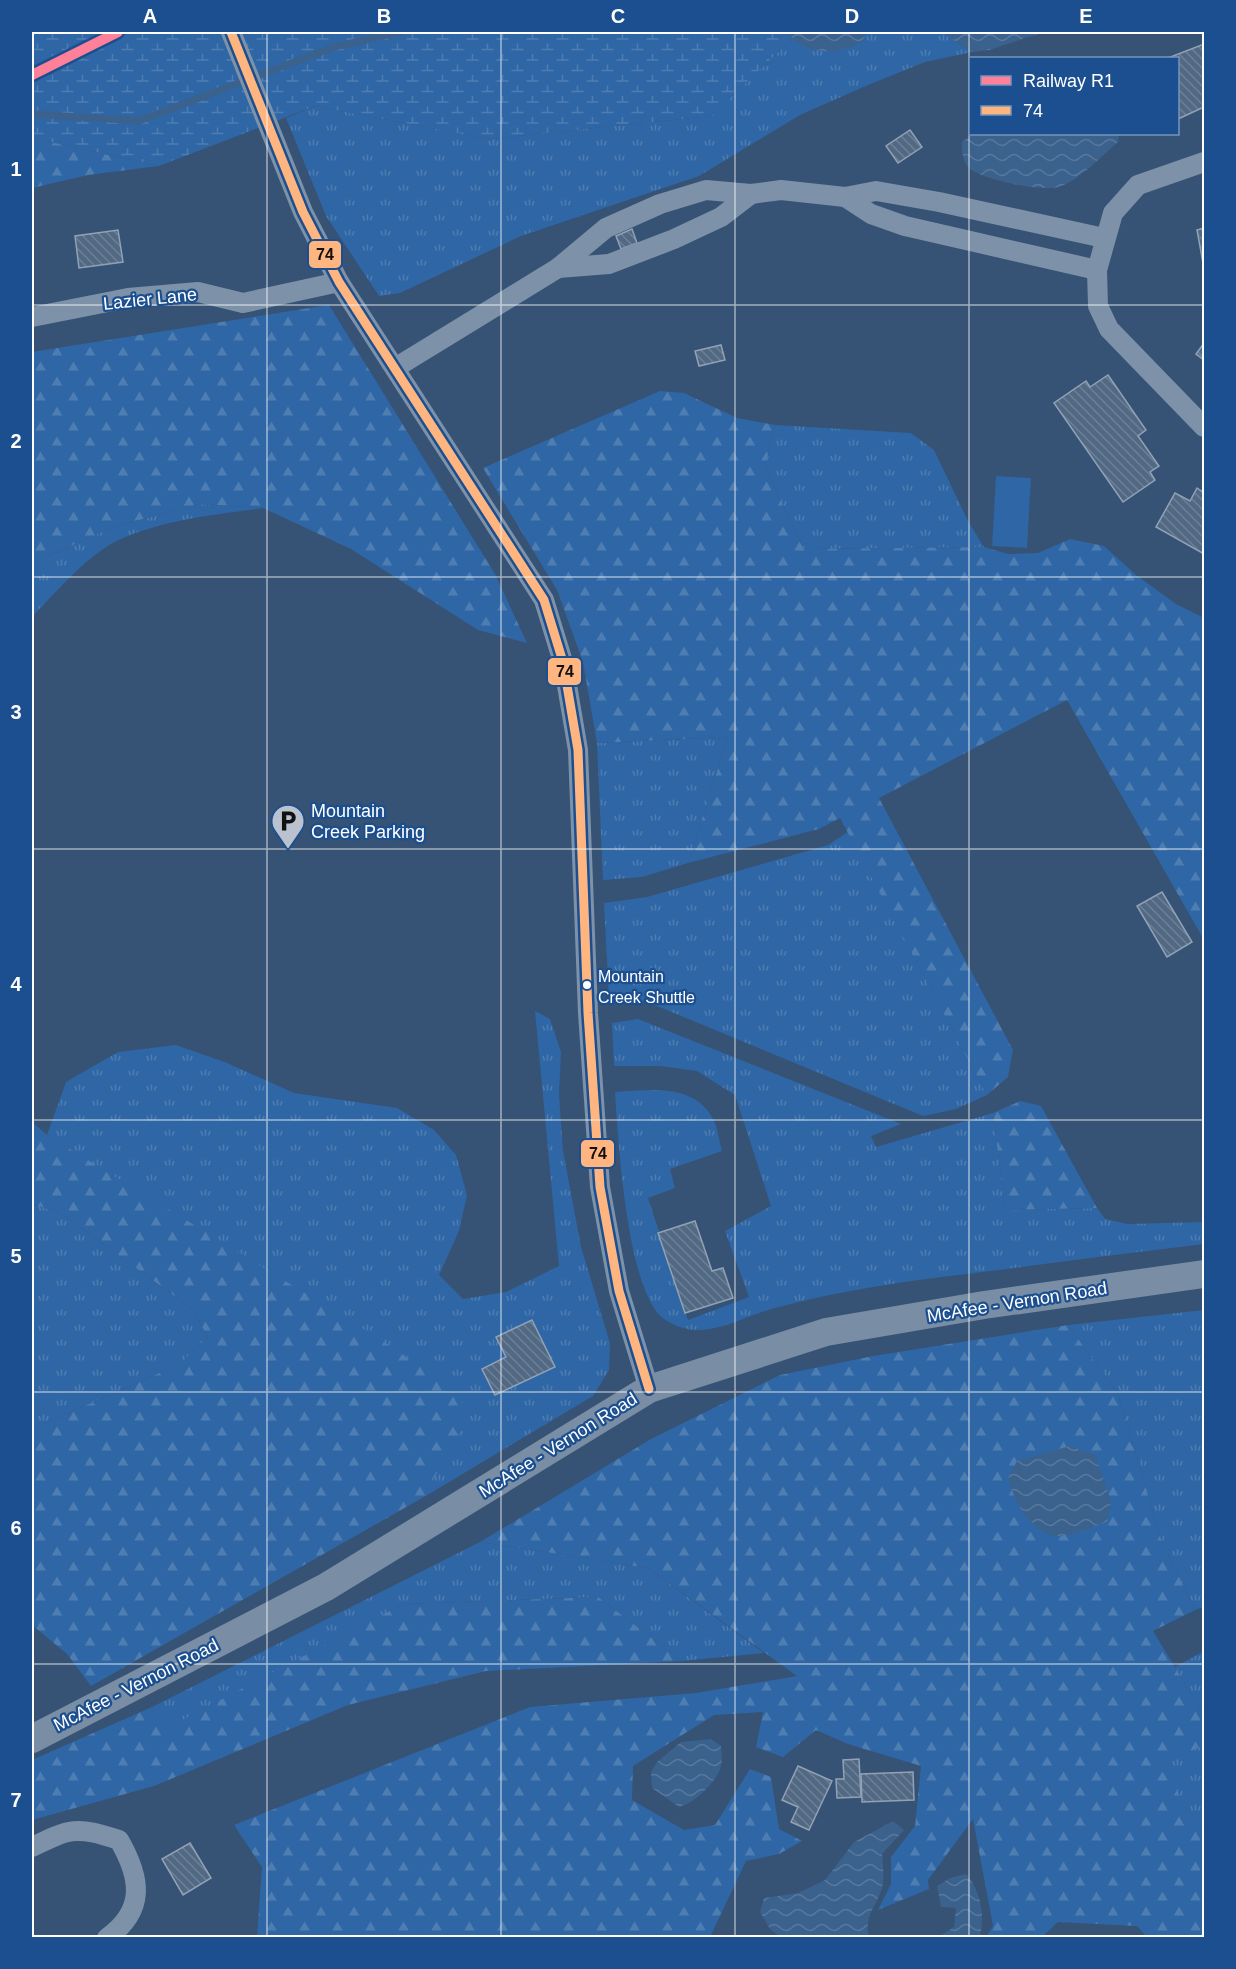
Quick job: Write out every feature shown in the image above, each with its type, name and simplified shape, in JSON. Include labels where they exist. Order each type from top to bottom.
[{"type":"main road","name":"McAfee - Vernon Road","points":[[32,1739],[326,1587],[649,1389],[826,1332],[984,1305],[1204,1274]]},
{"type":"street","points":[[231,32],[303,212],[339,282],[544,600],[563,662],[578,750],[588,1013],[600,1187],[619,1291],[649,1389]]},
{"type":"street","points":[[1204,162],[1138,184],[1113,213],[1101,253],[1098,306],[1109,329],[1204,427]]},
{"type":"street","points":[[395,368],[558,268],[606,228],[660,204],[706,190],[751,194],[781,190],[845,197],[876,192],[918,198],[1101,253]]},
{"type":"street","points":[[558,268],[609,264],[674,239],[721,217],[751,194]]},
{"type":"street","points":[[845,197],[871,214],[905,226],[1101,253]]},
{"type":"street","name":"Lazier Lane","points":[[32,317],[128,298],[198,292],[243,303],[339,282]]},
{"type":"street","points":[[32,1847],[66,1830],[93,1832],[119,1840],[132,1862],[136,1884],[134,1906],[123,1926],[107,1938]]},
{"type":"green space","points":[[32,32],[787,32],[792,39],[711,116],[489,139],[315,106],[159,166],[32,138]]},
{"type":"green space","points":[[787,32],[941,32],[972,52],[925,62],[868,85],[800,115],[699,176],[521,236],[400,293],[379,296],[326,216],[286,118],[315,106],[489,139],[711,116],[792,39]]},
{"type":"green space","points":[[32,138],[159,166],[88,175],[32,188]]},
{"type":"green space","points":[[329,305],[495,574],[527,643],[478,630],[351,549],[263,508],[199,504],[113,527],[32,563],[32,352]]},
{"type":"green space","points":[[660,391],[684,393],[737,418],[775,425],[765,467],[804,549],[984,547],[1008,554],[1038,553],[1070,539],[1104,546],[1136,575],[1176,604],[1204,618],[1204,940],[1067,700],[879,798],[1013,1050],[1008,1077],[987,1095],[840,818],[819,829],[688,863],[728,737],[597,743],[583,662],[557,590],[483,468]]},
{"type":"green space","points":[[775,425],[911,433],[934,450],[968,521],[984,547],[804,549],[765,467]]},
{"type":"green space","points":[[996,476],[1031,478],[1027,548],[992,546]]},
{"type":"green space","points":[[199,504],[263,508],[173,522],[121,539],[85,563],[32,617],[32,563],[113,527]]},
{"type":"green space","points":[[728,737],[688,863],[642,877],[603,880],[597,743]]},
{"type":"green space","points":[[848,832],[987,1095],[956,1109],[923,1116],[645,1001],[609,999],[604,903],[647,897],[828,845]]},
{"type":"green space","points":[[535,1011],[550,1019],[561,1052],[559,1095],[563,1151],[581,1247],[610,1343],[609,1370],[593,1396],[424,1497],[460,1428],[47,1135],[66,1082],[118,1052],[176,1045],[227,1063],[294,1093],[397,1108],[434,1130],[456,1155],[467,1195],[459,1231],[439,1275],[463,1299],[506,1292],[559,1266]]},
{"type":"green space","points":[[638,1019],[901,1124],[871,1136],[876,1147],[993,1113],[1005,1210],[1097,1208],[1105,1219],[1128,1224],[1204,1222],[1204,1244],[924,1279],[825,1296],[775,1308],[706,1330],[692,1330],[678,1326],[664,1319],[651,1304],[641,1279],[627,1213],[615,1092],[656,1090],[683,1094],[695,1099],[705,1107],[716,1126],[722,1151],[670,1169],[675,1188],[648,1198],[688,1320],[749,1297],[725,1231],[771,1206],[735,1095],[697,1071],[660,1066],[614,1066],[612,1023]]},
{"type":"green space","points":[[1020,1101],[1041,1106],[1097,1208],[1005,1210],[993,1113]]},
{"type":"green space","points":[[32,1122],[47,1135],[375,1336],[462,1395],[461,1428],[424,1497],[91,1686],[67,1654],[32,1625],[32,1429],[180,1364],[208,1337],[191,1308],[59,1212],[32,1204]]},
{"type":"green space","points":[[32,1204],[59,1212],[191,1308],[208,1337],[180,1364],[32,1429]]},
{"type":"green space","points":[[1204,1310],[1204,1607],[1195,1610],[1161,1539],[1118,1394],[1068,1325]]},
{"type":"green space","points":[[1068,1325],[1118,1394],[1161,1539],[1195,1610],[1153,1631],[1204,1715],[1204,1745],[1160,1766],[1204,1833],[1204,1937],[1147,1937],[1137,1926],[1058,1922],[1042,1937],[986,1937],[993,1926],[973,1819],[928,1880],[929,1889],[878,1910],[891,1884],[891,1857],[915,1826],[921,1766],[848,1744],[816,1730],[783,1757],[756,1747],[763,1712],[714,1715],[633,1766],[632,1800],[684,1830],[715,1825],[750,1769],[771,1777],[779,1829],[802,1841],[779,1854],[746,1861],[710,1937],[257,1937],[262,1867],[234,1825],[530,1707],[696,1693],[797,1676],[648,1568],[480,1542],[651,1439],[780,1375],[873,1356]]},
{"type":"green space","points":[[480,1542],[648,1568],[764,1653],[682,1661],[598,1597],[403,1604],[165,1730],[152,1707]]},
{"type":"green space","points":[[598,1597],[682,1661],[486,1671],[348,1705],[154,1786],[32,1820],[32,1760],[152,1707],[165,1729],[403,1604]]},
{"type":"green space","points":[[1204,1651],[1204,1715],[1175,1667]]},
{"type":"green space","points":[[1204,1745],[1204,1833],[1159,1766]]},
{"type":"water","points":[[787,32],[865,32],[864,40],[855,45],[835,51],[824,51],[803,46]]},
{"type":"water","points":[[941,32],[1044,32],[989,50],[972,52]]},
{"type":"water","points":[[972,135],[1119,135],[1118,142],[1082,174],[1066,184],[1051,188],[999,181],[976,172],[969,168],[964,159],[962,142]]},
{"type":"water","points":[[1070,1446],[1095,1455],[1111,1501],[1107,1522],[1068,1535],[1052,1535],[1042,1531],[1026,1516],[1015,1497],[1008,1478],[1017,1461]]},
{"type":"water","points":[[711,1739],[721,1746],[720,1771],[701,1794],[679,1807],[652,1788],[651,1772],[657,1762],[681,1742]]},
{"type":"water","points":[[893,1821],[904,1830],[882,1854],[883,1883],[868,1921],[869,1937],[780,1937],[770,1929],[760,1912],[764,1898],[798,1893],[825,1880],[854,1842]]},
{"type":"water","points":[[966,1874],[975,1888],[980,1903],[982,1920],[980,1936],[938,1937],[954,1927],[956,1908],[941,1907],[937,1886],[950,1878]]},
{"type":"building","points":[[1204,44],[1204,107],[1179,119],[1179,57],[1171,57]]},
{"type":"building","points":[[910,130],[922,147],[898,163],[886,146]]},
{"type":"building","points":[[1204,228],[1204,263],[1203,263],[1197,230]]},
{"type":"building","points":[[632,229],[637,243],[621,249],[616,236]]},
{"type":"building","points":[[118,230],[123,262],[79,268],[75,236]]},
{"type":"building","points":[[1204,343],[1204,360],[1196,354]]},
{"type":"building","points":[[721,345],[725,360],[699,366],[695,351]]},
{"type":"building","points":[[1108,375],[1146,430],[1138,436],[1159,466],[1150,472],[1155,480],[1123,502],[1054,403],[1086,381],[1090,387]]},
{"type":"building","points":[[1197,488],[1204,493],[1204,554],[1156,527],[1175,493],[1190,501]]},
{"type":"building","points":[[1162,892],[1192,942],[1167,957],[1137,906]]},
{"type":"building","points":[[695,1221],[712,1271],[723,1268],[733,1298],[685,1313],[658,1233]]},
{"type":"building","points":[[532,1320],[555,1367],[495,1395],[482,1369],[506,1357],[496,1337]]},
{"type":"building","points":[[859,1759],[861,1797],[837,1798],[836,1779],[844,1779],[843,1760]]},
{"type":"building","points":[[798,1766],[832,1781],[809,1830],[791,1822],[798,1807],[782,1800]]},
{"type":"building","points":[[913,1772],[914,1800],[862,1802],[861,1774]]},
{"type":"building","points":[[190,1843],[211,1878],[183,1895],[162,1859]]},
{"type":"waterway","points":[[32,114],[139,121],[334,47],[401,32]]},
{"type":"rail line","name":"R1","points":[[32,75],[118,32]]},
{"type":"transit line","name":"74","points":[[231,32],[303,212],[339,282],[544,600],[563,662],[578,750],[588,1013],[600,1187],[619,1291],[649,1389]]},
{"type":"place","name":"Mountain Creek Parking","points":[[288,850]]},
{"type":"place","name":"Mountain Creek Shuttle","points":[[587,985]]}]
